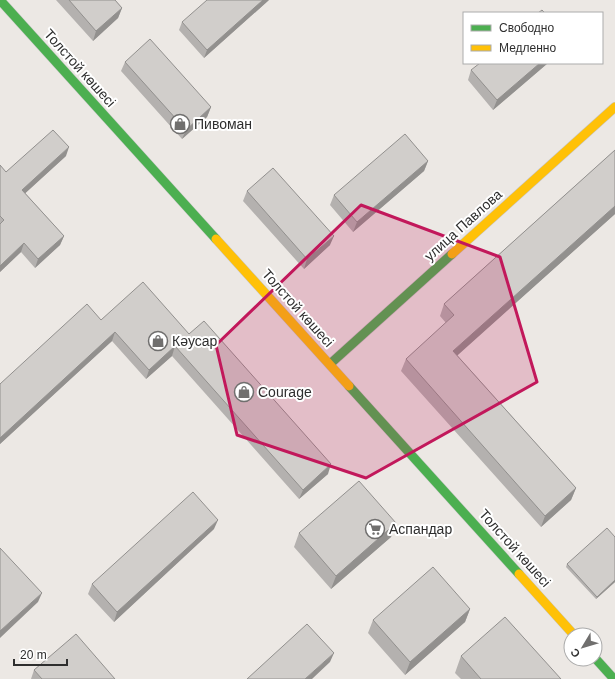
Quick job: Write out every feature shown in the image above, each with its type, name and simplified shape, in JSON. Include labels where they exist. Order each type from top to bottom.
[{"type":"main road","name":"Толстой көшесі","points":[[0,0],[567,627]]},
{"type":"main road","name":"улица Павлова","points":[[330,364],[615,107]]},
{"type":"main road","points":[[603,667],[614,679]]},
{"type":"highlighted area","points":[[361,205],[500,257],[537,382],[366,478],[237,435],[216,345]]},
{"type":"building","points":[[69,0],[115,0],[122,8],[96,31]]},
{"type":"building","points":[[207,0],[263,0],[207,50],[182,22]]},
{"type":"building","points":[[150,39],[211,107],[186,130],[125,62]]},
{"type":"building","points":[[479,64],[539,64],[497,100],[471,70]]},
{"type":"building","points":[[53,130],[69,147],[22,190],[64,236],[38,259],[24,243],[0,266],[0,224],[4,220],[0,216],[0,165],[6,172]]},
{"type":"building","points":[[405,134],[428,161],[357,222],[334,195]]},
{"type":"building","points":[[615,150],[615,206],[453,351],[576,488],[545,516],[406,359],[454,315],[444,304]]},
{"type":"building","points":[[273,168],[334,236],[307,259],[247,191]]},
{"type":"building","points":[[143,282],[189,334],[204,321],[331,464],[303,490],[175,346],[149,370],[115,332],[0,438],[0,384],[87,304],[101,320]]},
{"type":"building","points":[[359,481],[396,523],[336,576],[299,533]]},
{"type":"building","points":[[193,492],[218,520],[117,612],[92,584]]},
{"type":"building","points":[[607,528],[615,537],[615,580],[597,597],[567,564]]},
{"type":"building","points":[[0,548],[42,593],[0,631]]},
{"type":"building","points":[[433,567],[470,609],[410,662],[373,620]]},
{"type":"building","points":[[505,617],[561,679],[481,679],[461,656]]},
{"type":"building","points":[[307,624],[334,653],[305,679],[247,679]]},
{"type":"building","points":[[76,634],[115,679],[42,679],[34,670]]},
{"type":"traffic: fast","points":[[0,0],[216,239]]},
{"type":"traffic: fast","points":[[330,364],[452,254]]},
{"type":"traffic: fast","points":[[349,386],[519,574]]},
{"type":"traffic: fast","points":[[603,667],[614,679]]},
{"type":"traffic: slow","points":[[452,254],[615,107]]},
{"type":"traffic: slow","points":[[216,239],[349,386]]},
{"type":"traffic: slow","points":[[519,574],[567,627]]},
{"type":"place","name":"Пивоман","points":[[180,124]]},
{"type":"place","name":"Кәусар","points":[[158,341]]},
{"type":"place","name":"Courage","points":[[244,392]]},
{"type":"place","name":"Аспандар","points":[[375,529]]}]
